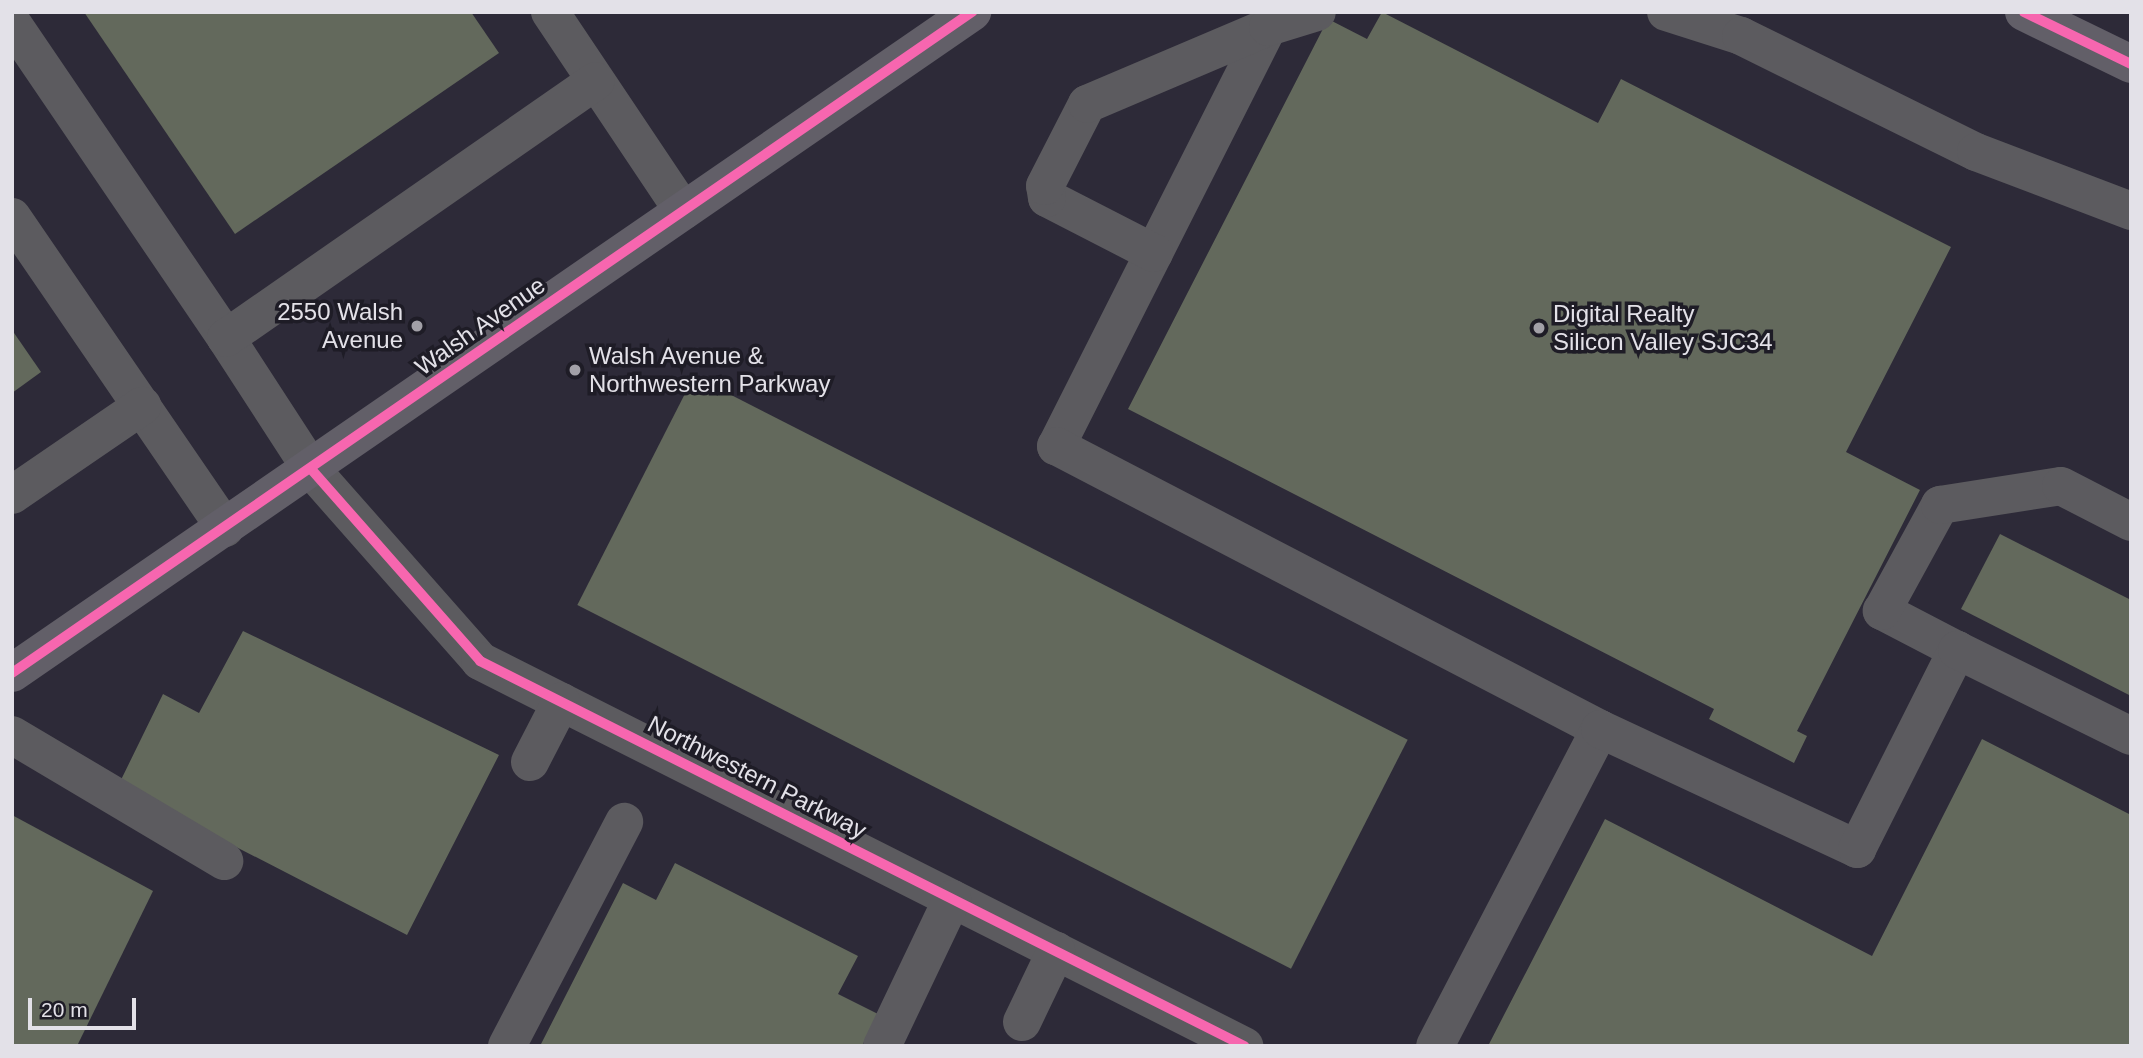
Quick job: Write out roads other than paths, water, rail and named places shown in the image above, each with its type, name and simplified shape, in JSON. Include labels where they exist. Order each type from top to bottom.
[{"type":"main road","name":"Walsh Avenue","points":[[12,673],[972,12]]},
{"type":"main road","points":[[2024,12],[2131,64]]},
{"type":"street","points":[[550,12],[683,211]]},
{"type":"street","points":[[1154,253],[1047,198],[1045,186],[1087,104],[1264,20],[1317,12]]},
{"type":"street","points":[[1666,12],[1741,36],[1976,152],[2131,211]]},
{"type":"street","points":[[1264,20],[1154,253],[1056,446],[1600,729],[1857,849],[1957,650]]},
{"type":"street","name":"Northwestern Parkway","points":[[12,23],[226,338],[311,469],[480,661],[1244,1046]]},
{"type":"street","points":[[226,338],[596,81]]},
{"type":"street","points":[[12,217],[225,528]]},
{"type":"street","points":[[12,495],[142,407]]},
{"type":"street","points":[[2131,523],[2060,486],[1940,505],[1882,611],[2131,736]]},
{"type":"street","points":[[530,762],[561,702]]},
{"type":"street","points":[[1435,1046],[1600,729]]},
{"type":"street","points":[[12,735],[224,861]]},
{"type":"street","points":[[507,1046],[624,822]]},
{"type":"street","points":[[881,1046],[952,899]]},
{"type":"street","points":[[1022,1022],[1056,951]]},
{"type":"place","name":"2550 Walsh Avenue","points":[[417,326]]},
{"type":"place","name":"Digital Realty Silicon Valley SJC34","points":[[1539,328]]},
{"type":"place","name":"Walsh Avenue & Northwestern Parkway","points":[[575,370]]}]
